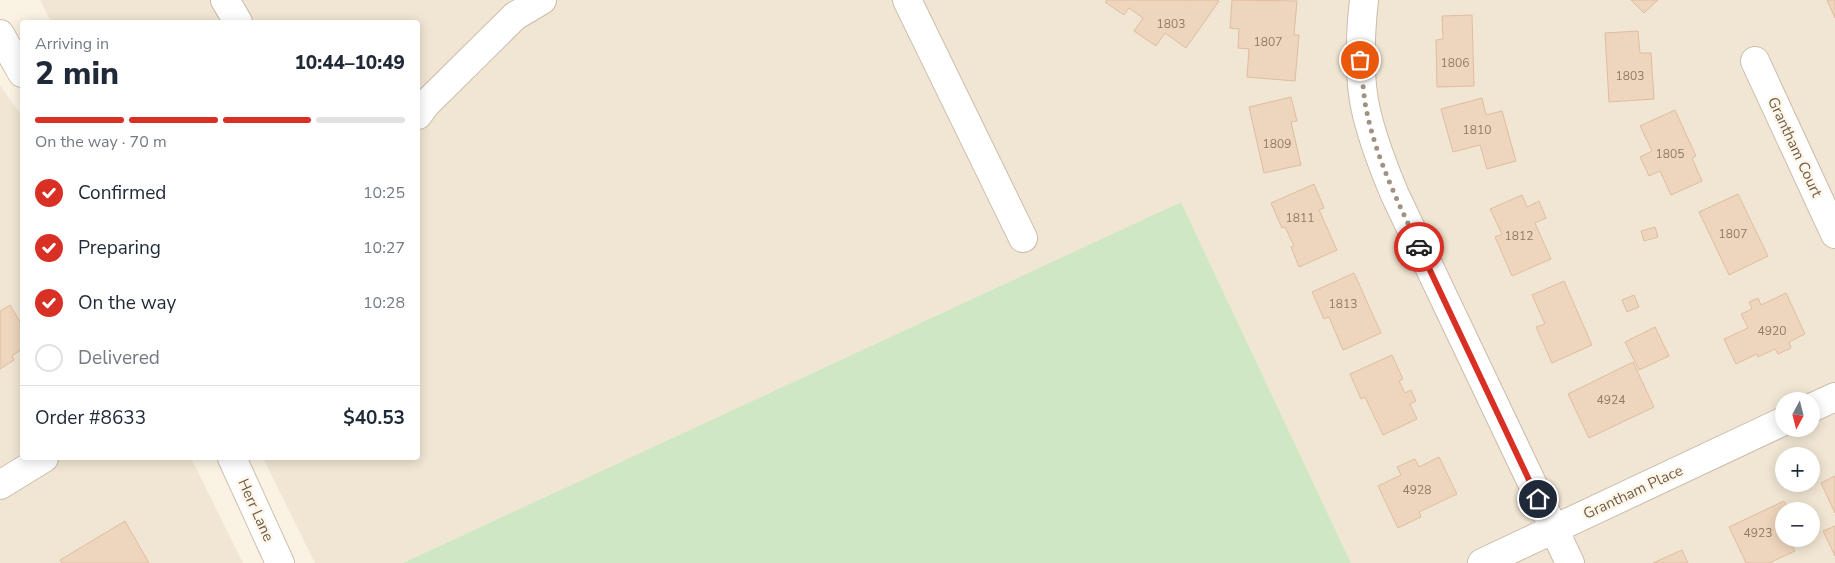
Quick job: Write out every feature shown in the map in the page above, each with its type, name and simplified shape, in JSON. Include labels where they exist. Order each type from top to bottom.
[{"type":"street","points":[[226,0],[237,20]]},
{"type":"street","points":[[420,112],[514,16],[542,0]]},
{"type":"street","points":[[907,0],[1023,238]]},
{"type":"street","points":[[1364,0],[1360,60],[1367,113],[1380,158],[1394,195],[1570,563]]},
{"type":"street","points":[[0,34],[20,69]]},
{"type":"street","name":"Grantham Court","points":[[1755,61],[1835,234]]},
{"type":"street","points":[[1820,404],[1835,397]]},
{"type":"street","name":"Grantham Place","points":[[1482,563],[1775,425]]},
{"type":"street","points":[[0,485],[41,460]]},
{"type":"street","name":"Herr Lane","points":[[233,460],[280,563]]},
{"type":"shaded area","points":[[40,0],[1835,0],[1835,563],[1351,563],[1181,202],[403,563],[315,563],[264,460],[420,460],[420,20],[50,20]]},
{"type":"shaded area","points":[[0,85],[20,113],[20,460],[192,460],[243,563],[0,563]]},
{"type":"green space","points":[[1181,202],[1351,563],[403,563]]},
{"type":"building","points":[[1107,0],[1219,1],[1186,48],[1165,33],[1156,46],[1134,31],[1143,18],[1129,8],[1124,15],[1105,2]]},
{"type":"building","points":[[1232,0],[1297,1],[1294,35],[1299,35],[1295,81],[1247,77],[1249,49],[1238,48],[1239,29],[1230,28]]},
{"type":"building","points":[[1631,0],[1658,0],[1644,13]]},
{"type":"building","points":[[1827,0],[1835,0],[1835,18]]},
{"type":"building","points":[[1472,15],[1474,86],[1437,87],[1436,40],[1443,39],[1442,16]]},
{"type":"building","points":[[1638,31],[1640,53],[1651,53],[1654,99],[1609,102],[1605,33]]},
{"type":"building","points":[[1291,97],[1297,121],[1291,122],[1301,165],[1264,173],[1249,107]]},
{"type":"building","points":[[1482,98],[1486,115],[1502,111],[1516,161],[1487,169],[1480,145],[1453,152],[1441,109]]},
{"type":"building","points":[[1675,110],[1696,156],[1692,158],[1702,181],[1671,195],[1660,171],[1649,176],[1640,157],[1652,151],[1640,126]]},
{"type":"building","points":[[1314,184],[1324,208],[1319,210],[1337,250],[1299,267],[1291,247],[1294,246],[1285,227],[1282,228],[1271,203]]},
{"type":"building","points":[[1738,194],[1768,256],[1729,275],[1699,212]]},
{"type":"building","points":[[1522,195],[1527,207],[1539,201],[1546,218],[1535,223],[1551,259],[1512,276],[1495,237],[1502,234],[1490,209]]},
{"type":"building","points":[[1655,227],[1658,237],[1644,241],[1641,231]]},
{"type":"building","points":[[1354,273],[1381,333],[1343,350],[1329,317],[1324,319],[1312,292]]},
{"type":"building","points":[[1564,281],[1592,345],[1552,363],[1536,327],[1545,324],[1532,295]]},
{"type":"building","points":[[1786,293],[1805,334],[1789,342],[1791,348],[1778,354],[1775,349],[1758,357],[1757,354],[1736,364],[1724,339],[1748,328],[1741,314],[1752,309],[1749,302],[1758,298],[1761,305]]},
{"type":"building","points":[[1634,295],[1639,307],[1627,312],[1622,300]]},
{"type":"building","points":[[10,305],[20,322],[20,350],[12,356],[14,360],[0,369],[0,311]]},
{"type":"building","points":[[1655,327],[1669,356],[1639,370],[1625,342]]},
{"type":"building","points":[[1392,355],[1403,379],[1399,381],[1405,393],[1411,390],[1416,401],[1410,404],[1417,419],[1383,435],[1365,397],[1361,399],[1350,374]]},
{"type":"building","points":[[1633,362],[1654,407],[1589,438],[1568,394]]},
{"type":"building","points":[[1439,457],[1457,494],[1419,512],[1421,517],[1398,528],[1378,486],[1401,475],[1397,467],[1415,459],[1419,467]]},
{"type":"building","points":[[1835,476],[1835,513],[1821,483]]},
{"type":"building","points":[[1775,505],[1775,547],[1793,547],[1795,551],[1769,563],[1746,563],[1729,527]]},
{"type":"building","points":[[125,521],[149,563],[62,563],[60,560]]},
{"type":"building","points":[[1835,526],[1835,556],[1823,531]]},
{"type":"building","points":[[1682,550],[1688,563],[1653,563]]},
{"type":"way so far","points":[[1360,60],[1367,113],[1380,158],[1394,195],[1419,247]]},
{"type":"route","points":[[1419,247],[1538,499]]}]
